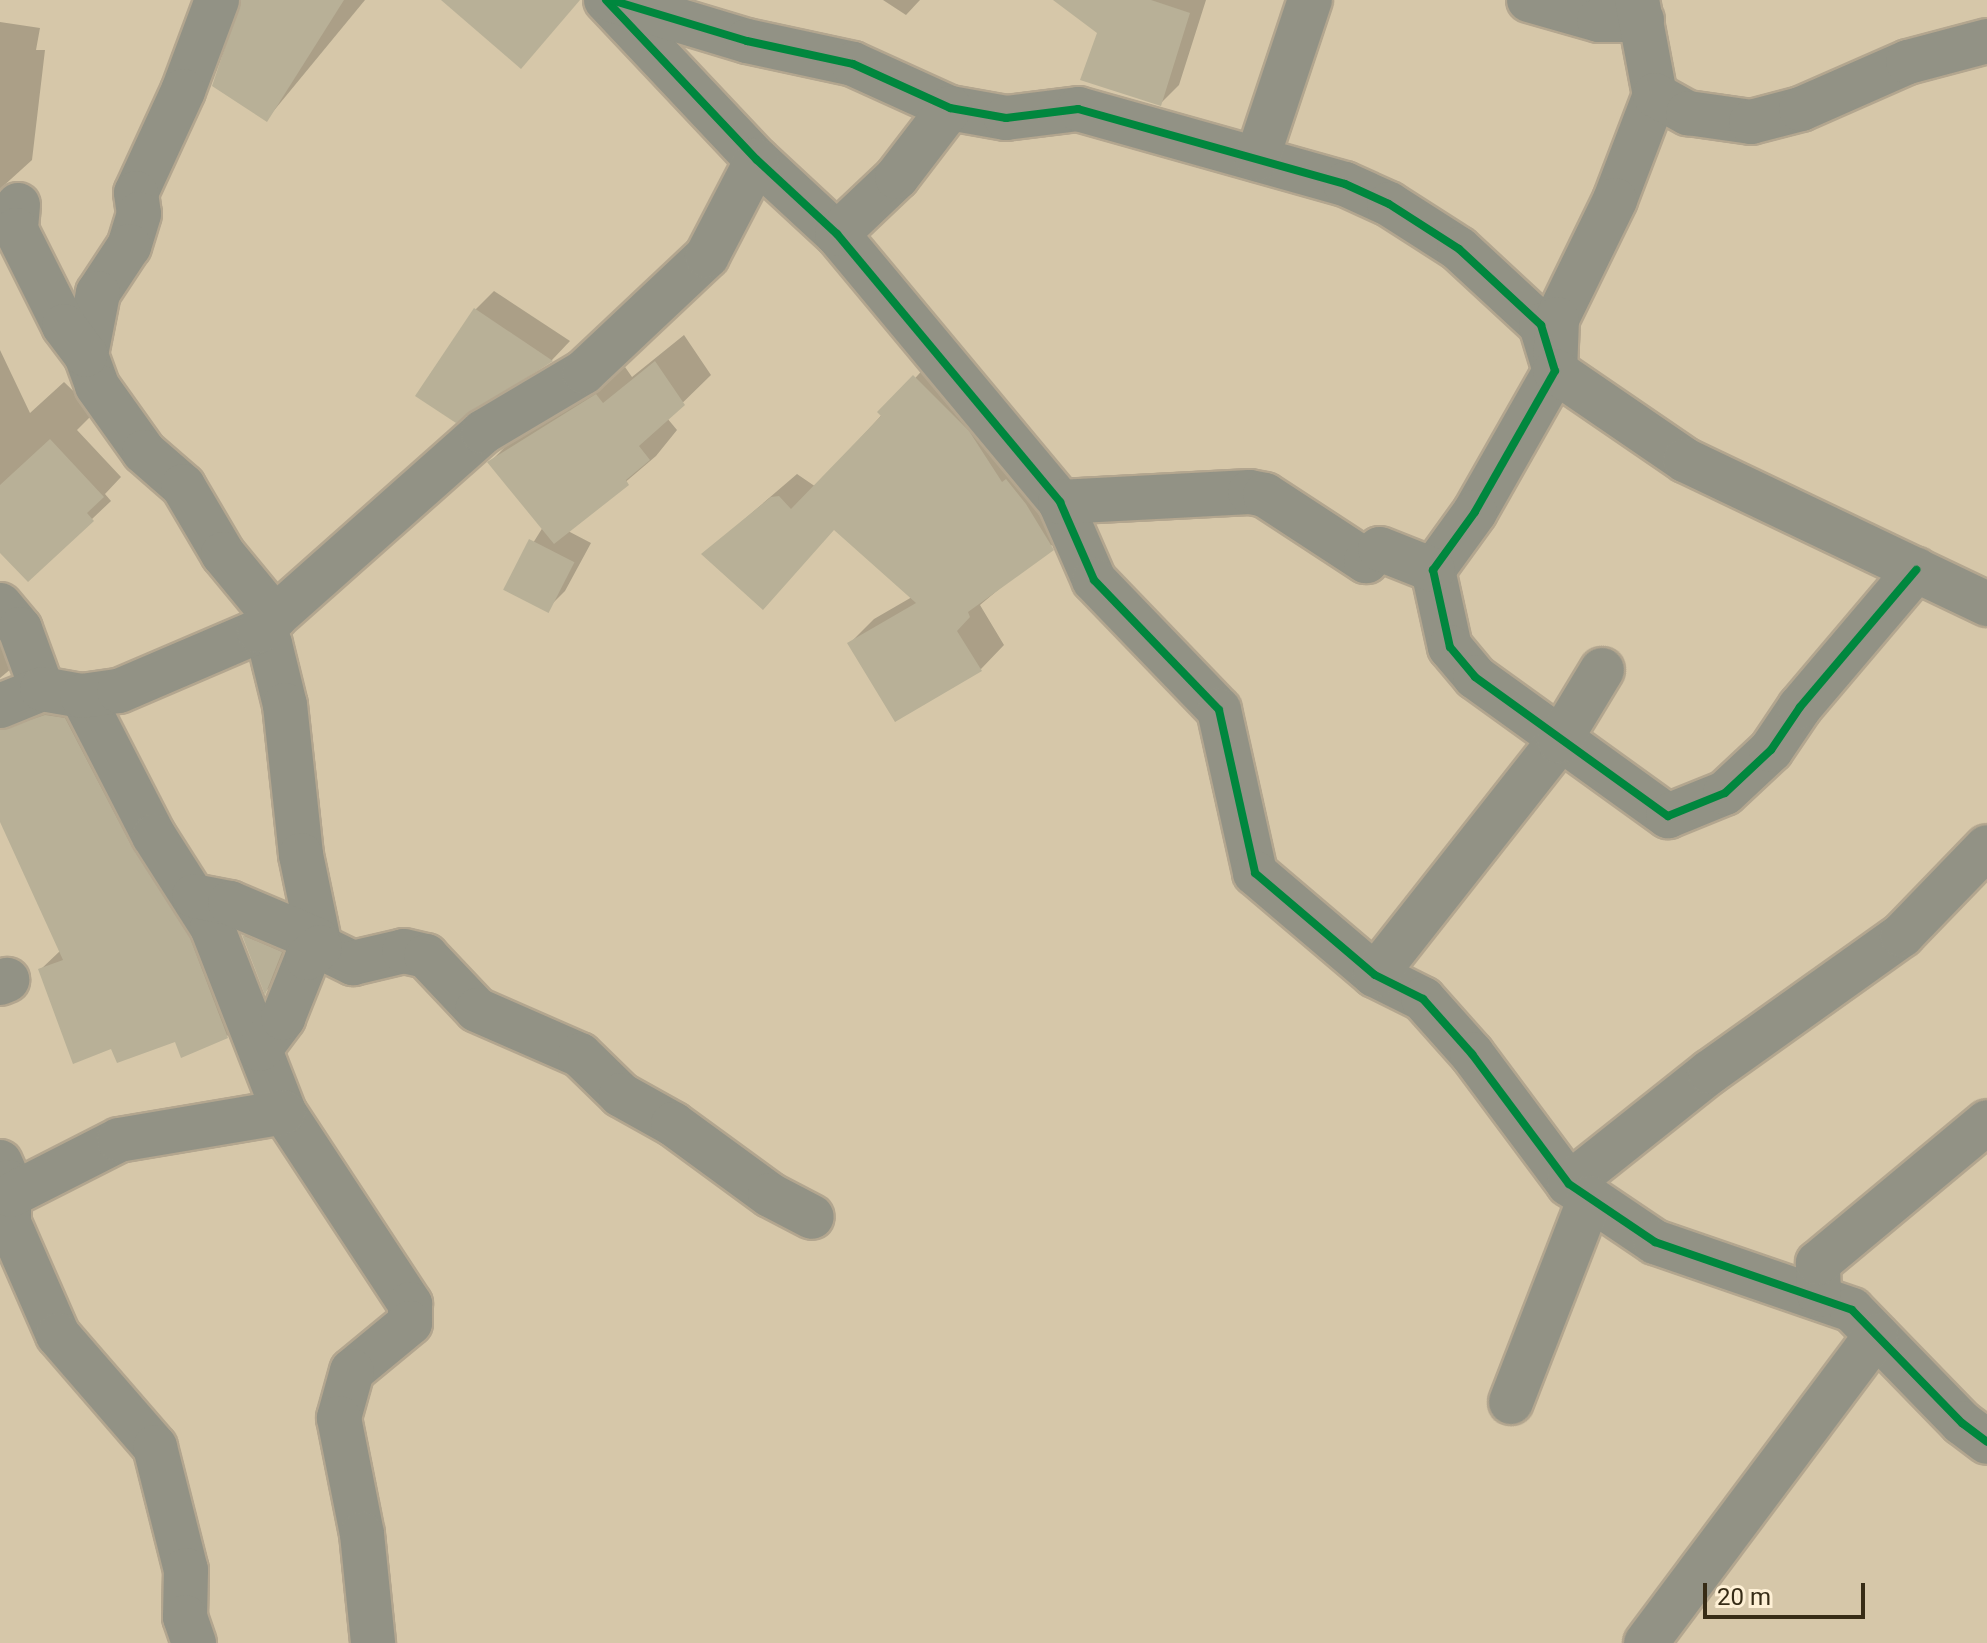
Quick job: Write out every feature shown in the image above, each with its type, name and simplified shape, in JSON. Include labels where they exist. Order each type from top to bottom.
[{"type":"street","points":[[86,355],[98,293],[129,246],[139,214],[136,193],[183,91],[217,0]]},
{"type":"street","points":[[609,0],[717,16],[853,64],[950,108],[1006,118],[1078,109],[1345,184],[1389,204],[1459,249],[1541,325],[1555,371],[1685,460],[1987,604]]},
{"type":"street","points":[[609,0],[693,87],[757,160],[837,234],[1060,502],[1094,580],[1219,710],[1255,873],[1375,975],[1423,999],[1472,1054],[1579,1191],[1655,1242],[1745,1277],[1819,1295],[1852,1310],[1962,1423],[1987,1442]]},
{"type":"street","points":[[1257,159],[1310,0]]},
{"type":"street","points":[[1529,0],[1599,20],[1639,10],[1655,95],[1615,200],[1557,319],[1555,371],[1475,512],[1433,570],[1450,647],[1462,664],[1559,741],[1573,746],[1668,816],[1725,793],[1771,750],[1800,707],[1916,570]]},
{"type":"street","points":[[693,87],[717,16]]},
{"type":"street","points":[[1655,95],[1688,113],[1751,122],[1801,109],[1908,62],[1987,41]]},
{"type":"street","points":[[837,234],[897,177],[950,108]]},
{"type":"street","points":[[0,706],[62,693],[119,691],[267,624],[483,432],[584,372],[707,256],[757,160]]},
{"type":"street","points":[[18,205],[16,230],[64,326],[86,355],[97,386],[144,452],[183,486],[267,624],[285,705],[294,808],[318,943],[307,958],[283,1018],[260,1049]]},
{"type":"street","points":[[1060,502],[1250,492],[1265,495],[1366,561],[1380,549],[1433,570]]},
{"type":"street","points":[[0,605],[20,629],[194,896],[212,927],[284,1112],[410,1304],[410,1323],[352,1371],[339,1418],[362,1534],[373,1643]]},
{"type":"street","points":[[1375,975],[1559,741],[1602,670]]},
{"type":"street","points":[[1511,1402],[1579,1191],[1710,1072],[1902,935],[1982,861]]},
{"type":"street","points":[[194,896],[243,908],[353,963],[404,951],[426,956],[477,1010],[580,1055],[621,1095],[812,1217]]},
{"type":"street","points":[[194,1643],[185,1617],[186,1570],[155,1447],[58,1335],[9,1223],[5,1179],[119,1140],[284,1112]]},
{"type":"street","points":[[1819,1295],[1818,1263],[1987,1122]]},
{"type":"street","points":[[1646,1643],[1876,1335]]},
{"type":"building","points":[[241,0],[344,0],[267,122],[212,86]]},
{"type":"building","points":[[441,0],[580,0],[521,69]]},
{"type":"building","points":[[1053,0],[1151,0],[1190,13],[1161,106],[1080,80],[1097,33]]},
{"type":"building","points":[[474,308],[553,361],[456,423],[415,396]]},
{"type":"building","points":[[655,361],[685,405],[639,446],[650,460],[626,480],[629,485],[554,544],[487,462],[596,394],[603,403]]},
{"type":"building","points":[[913,375],[969,431],[1002,482],[1006,479],[1026,504],[1054,550],[968,612],[970,617],[957,631],[982,671],[895,722],[847,643],[916,603],[834,530],[763,610],[701,554],[771,497],[779,496],[791,509],[881,416],[877,412]]},
{"type":"building","points":[[50,439],[104,497],[87,513],[94,521],[28,582],[0,553],[0,485]]},
{"type":"building","points":[[529,539],[574,562],[549,613],[503,590]]},
{"type":"building","points":[[45,715],[65,718],[132,847],[190,938],[228,1038],[181,1058],[175,1042],[117,1063],[111,1049],[73,1064],[38,969],[63,960],[0,822],[0,730]]},
{"type":"building","points":[[242,935],[282,952],[265,995]]},
{"type":"cycle path","points":[[606,0],[757,160],[837,234],[1060,502],[1094,580],[1219,710],[1255,873],[1375,975],[1423,999],[1472,1054],[1569,1184],[1655,1242],[1852,1310],[1962,1423],[1987,1442]]},
{"type":"cycle path","points":[[611,0],[747,41],[853,64],[950,108],[1006,118],[1078,109],[1345,184],[1389,204],[1459,249],[1541,325],[1555,371],[1475,512],[1433,570],[1450,647],[1475,677],[1668,816],[1725,793],[1771,750],[1800,707],[1916,570]]}]
